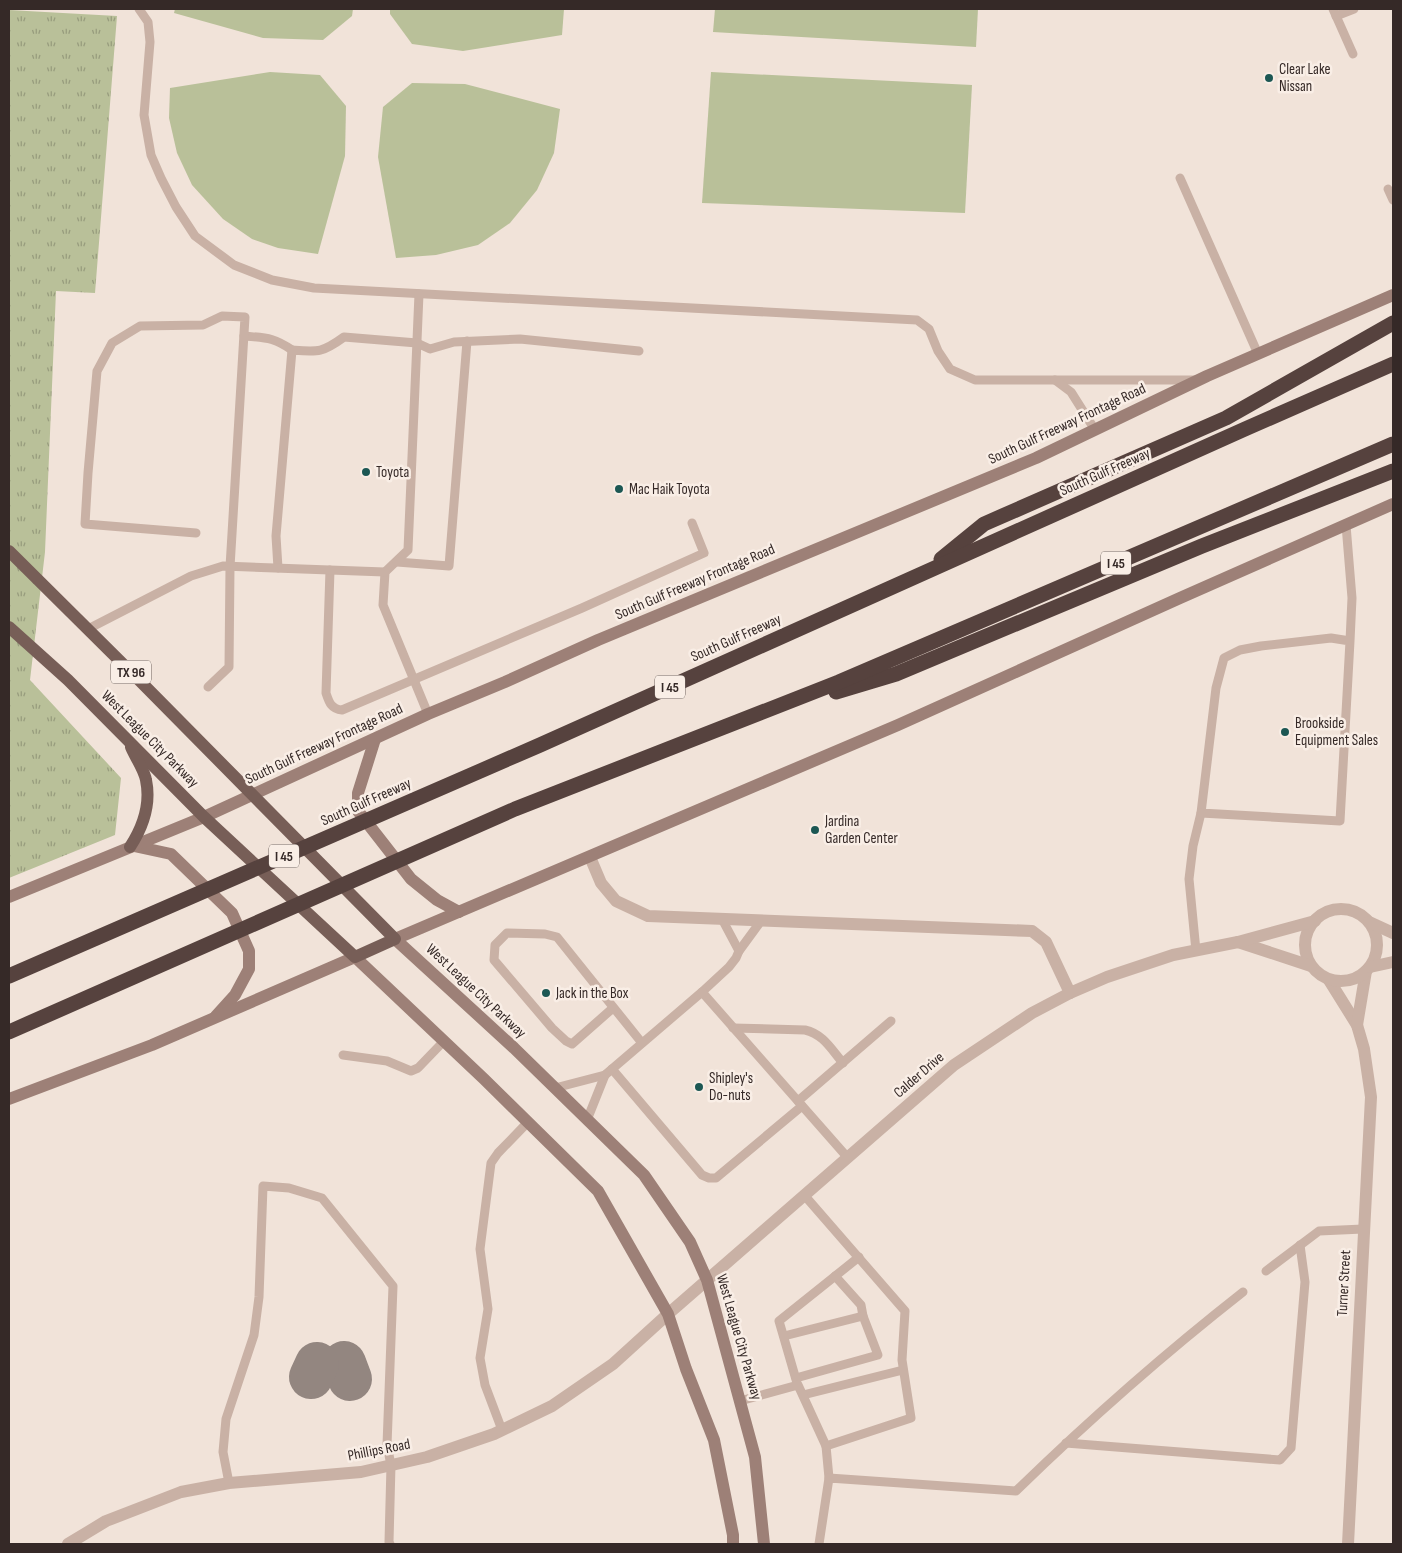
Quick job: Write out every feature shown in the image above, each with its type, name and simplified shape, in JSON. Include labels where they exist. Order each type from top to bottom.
[{"type":"highway","points":[[924,573],[984,524],[1226,418],[1393,323]]},
{"type":"highway","name":"South Gulf Freeway","points":[[9,976],[415,800],[1393,364]]},
{"type":"highway","name":"I 45","points":[[9,1032],[515,809],[839,682],[1393,444]]},
{"type":"highway","points":[[748,717],[896,674],[1202,546],[1393,471]]},
{"type":"main road","name":"South Gulf Freeway Frontage Road","points":[[9,897],[204,817],[428,714],[598,640],[1036,458],[1200,380],[1393,295]]},
{"type":"main road","points":[[9,1099],[152,1045],[395,939],[898,725],[1393,504]]},
{"type":"main road","name":"West League City Parkway","points":[[9,551],[253,794],[395,939],[555,1088],[644,1175],[690,1242],[707,1280],[755,1457],[764,1544]]},
{"type":"main road","name":"West League City Parkway","points":[[9,627],[68,680],[204,817],[444,1041],[598,1191],[668,1314],[686,1369],[714,1440],[733,1535],[733,1544]]},
{"type":"main road","points":[[126,738],[146,779],[147,809],[140,833],[132,847],[171,854],[232,913],[250,951],[249,969],[235,995],[212,1019]]},
{"type":"main road","points":[[375,739],[358,793],[358,811],[412,879],[437,900],[459,912]]},
{"type":"street","points":[[590,857],[601,883],[616,901],[648,916],[1032,930],[1046,942],[1070,993]]},
{"type":"street","points":[[1393,933],[1369,922],[1360,914],[1336,909],[1324,913],[1315,920],[1308,931],[1305,942],[1306,955],[1311,966],[1329,980],[1340,982],[1352,980],[1368,969],[1393,962]]},
{"type":"street","name":"Calder Drive","points":[[668,1314],[954,1065],[1032,1013],[1070,993],[1107,977],[1173,955],[1238,942],[1315,920]]},
{"type":"street","points":[[1368,969],[1375,957],[1377,945],[1375,933],[1369,922]]},
{"type":"street","points":[[1238,942],[1311,966]]},
{"type":"street","name":"Turner Street","points":[[1357,1025],[1368,969]]},
{"type":"street","name":"Turner Street","points":[[1329,980],[1357,1025],[1364,1049],[1371,1097],[1348,1544]]},
{"type":"street","name":"Phillips Road","points":[[68,1544],[106,1521],[181,1492],[229,1483],[361,1472],[428,1457],[502,1430],[552,1406],[613,1364],[668,1314]]},
{"type":"lane","points":[[139,9],[148,22],[150,42],[144,115],[151,155],[160,178],[195,236],[234,265],[272,280],[314,288],[917,320],[929,330],[938,351],[950,369],[975,380],[1200,380]]},
{"type":"lane","points":[[1353,54],[1335,12],[1354,9]]},
{"type":"lane","points":[[1180,178],[1258,354]]},
{"type":"lane","points":[[1388,189],[1393,200]]},
{"type":"lane","points":[[88,629],[191,576],[223,566],[385,572],[397,562],[408,550],[419,294]]},
{"type":"lane","points":[[196,533],[85,524],[97,371],[112,343],[140,326],[203,325],[222,316],[245,317],[230,567],[229,666],[208,688]]},
{"type":"lane","points":[[244,336],[270,338],[292,350],[317,352],[332,346],[344,337],[417,343],[430,349],[454,342],[520,339],[639,351]]},
{"type":"lane","points":[[397,562],[449,566],[466,341]]},
{"type":"lane","points":[[278,568],[276,536],[292,350]]},
{"type":"lane","points":[[1055,380],[1071,392],[1095,430]]},
{"type":"lane","points":[[330,570],[326,693],[330,704],[336,709],[342,710],[582,608],[704,553],[692,523]]},
{"type":"lane","points":[[1201,813],[1340,821],[1352,598],[1346,525]]},
{"type":"lane","points":[[385,572],[383,605],[428,714]]},
{"type":"lane","points":[[1196,951],[1189,879],[1192,846],[1201,813],[1216,688],[1224,658],[1240,650],[1261,646],[1331,638],[1350,641]]},
{"type":"lane","points":[[722,919],[739,951]]},
{"type":"lane","points":[[555,1088],[609,1072],[729,967],[761,921]]},
{"type":"lane","points":[[613,1008],[572,1044],[566,1042],[494,960],[495,945],[507,933],[545,934],[557,937],[642,1044]]},
{"type":"lane","points":[[702,992],[848,1158]]},
{"type":"lane","points":[[609,1072],[702,1176],[716,1178],[891,1021]]},
{"type":"lane","points":[[733,1028],[805,1030],[815,1032],[842,1063]]},
{"type":"lane","points":[[343,1055],[387,1061],[411,1071],[418,1068],[444,1041]]},
{"type":"lane","points":[[587,1120],[609,1072]]},
{"type":"lane","points":[[502,1430],[485,1385],[480,1358],[488,1309],[480,1249],[490,1163],[528,1122]]},
{"type":"lane","points":[[229,1483],[223,1452],[226,1419],[254,1335],[259,1297],[263,1186],[289,1188],[322,1198],[393,1286],[387,1444],[391,1465],[390,1544]]},
{"type":"lane","points":[[805,1196],[905,1310],[902,1360],[911,1418],[826,1446]]},
{"type":"lane","points":[[1266,1271],[1319,1230],[1363,1229]]},
{"type":"lane","points":[[1066,1443],[1280,1460],[1291,1448],[1305,1282],[1300,1245]]},
{"type":"lane","points":[[820,1544],[829,1478],[826,1446],[797,1382],[779,1320],[859,1258]]},
{"type":"lane","points":[[740,1401],[878,1355],[861,1305],[836,1276]]},
{"type":"lane","points":[[829,1478],[1016,1491],[1066,1443],[1190,1333],[1243,1292]]},
{"type":"lane","points":[[784,1336],[864,1316]]},
{"type":"lane","points":[[803,1395],[903,1370]]},
{"type":"green space","points":[[175,9],[353,9],[352,16],[323,40],[263,38],[174,13]]},
{"type":"green space","points":[[390,9],[564,9],[562,35],[463,51],[412,44],[390,14]]},
{"type":"green space","points":[[715,9],[978,9],[976,47],[713,32]]},
{"type":"green space","points":[[9,10],[117,16],[95,293],[56,291],[45,552],[30,680],[121,778],[115,835],[9,878]]},
{"type":"green space","points":[[270,72],[320,75],[346,106],[345,156],[318,254],[278,248],[252,239],[223,219],[192,185],[177,153],[169,118],[170,88]]},
{"type":"green space","points":[[711,72],[972,85],[965,213],[702,203]]},
{"type":"green space","points":[[412,83],[465,84],[560,109],[554,153],[537,190],[510,223],[478,245],[436,255],[396,258],[378,157],[383,107]]},
{"type":"taxiway","points":[[344,1363],[350,1379]]},
{"type":"taxiway","points":[[311,1377],[317,1364]]},
{"type":"place","name":"Clear Lake Nissan","points":[[1269,78]]},
{"type":"place","name":"Toyota","points":[[366,472]]},
{"type":"place","name":"Mac Haik Toyota","points":[[619,489]]},
{"type":"place","name":"Brookside Equipment Sales","points":[[1285,732]]},
{"type":"place","name":"Jardina Garden Center","points":[[815,830]]},
{"type":"place","name":"Jack in the Box","points":[[546,993]]},
{"type":"place","name":"Shipley's Do-nuts","points":[[699,1087]]}]
